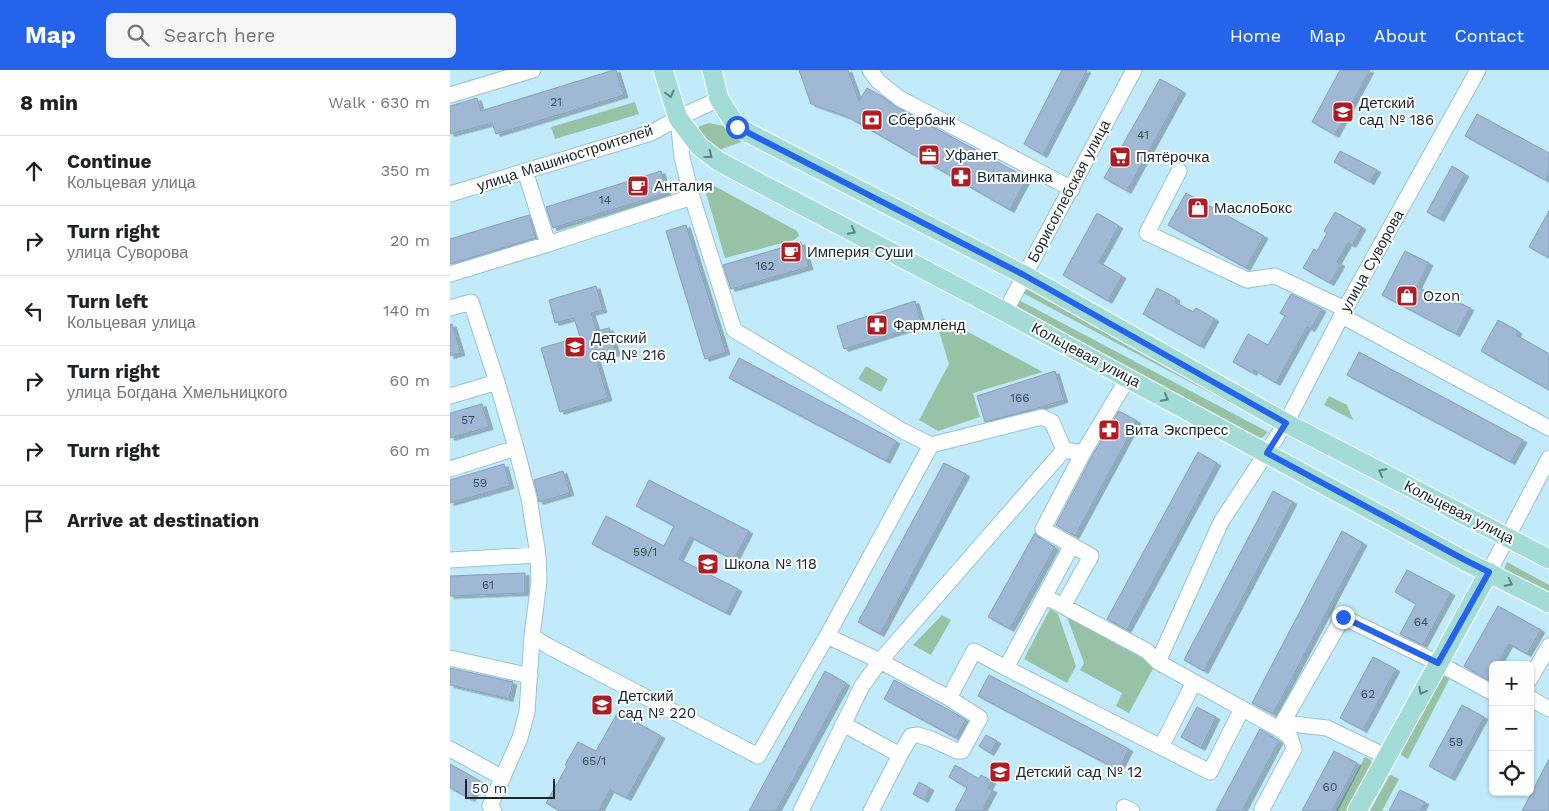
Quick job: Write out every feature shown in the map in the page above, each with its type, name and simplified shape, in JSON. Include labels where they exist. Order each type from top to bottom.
[{"type":"main road","name":"Кольцевая улица","points":[[664,70],[678,118],[699,146],[718,161],[1005,312],[1456,556],[1549,603]]},
{"type":"main road","name":"Кольцевая улица","points":[[712,70],[719,99],[737,127],[1024,275],[1286,423],[1549,559]]},
{"type":"main road","points":[[1357,811],[1489,572]]},
{"type":"street","points":[[450,95],[533,70]]},
{"type":"street","points":[[870,70],[878,81],[899,98],[1072,188]]},
{"type":"street","name":"Борисоглебская улица","points":[[1005,312],[1134,70]]},
{"type":"street","name":"улица Суворова","points":[[1158,662],[1221,522],[1286,423],[1343,312],[1478,70]]},
{"type":"street","name":"улица Машиностроителей","points":[[450,194],[651,133],[719,99]]},
{"type":"street","points":[[678,118],[682,158],[692,197],[734,330],[901,430],[931,445],[1042,417],[1052,422],[1064,450]]},
{"type":"street","points":[[525,171],[548,244]]},
{"type":"street","points":[[1179,171],[1147,233],[1247,280],[1275,276],[1343,312],[1549,428]]},
{"type":"street","points":[[450,274],[692,197]]},
{"type":"street","points":[[450,308],[471,302],[516,448],[529,498],[538,555],[539,581],[532,636],[528,712],[520,738],[489,809]]},
{"type":"street","points":[[1063,606],[1091,556],[1043,529],[1082,453],[1128,378]]},
{"type":"street","points":[[450,396],[497,382]]},
{"type":"street","points":[[532,636],[758,756],[827,636],[931,445]]},
{"type":"street","points":[[450,469],[516,448]]},
{"type":"street","points":[[1064,450],[1082,453]]},
{"type":"street","points":[[801,811],[862,686],[880,662],[1064,450]]},
{"type":"street","points":[[1489,572],[1549,458]]},
{"type":"street","points":[[1006,668],[1072,545]]},
{"type":"street","points":[[450,560],[538,555]]},
{"type":"street","points":[[1044,596],[1147,651],[1158,662],[1242,709],[1281,726],[1326,728],[1387,757]]},
{"type":"street","points":[[1281,726],[1343,617],[1489,690]]},
{"type":"street","points":[[827,636],[949,698],[980,718],[962,751],[957,751],[918,735],[910,736],[871,811]]},
{"type":"street","points":[[1534,672],[1549,646]]},
{"type":"street","points":[[949,698],[974,651],[1210,772],[1242,709]]},
{"type":"street","points":[[450,658],[530,676]]},
{"type":"street","points":[[1161,747],[1194,682]]},
{"type":"street","points":[[1534,700],[1549,709]]},
{"type":"street","points":[[844,724],[900,754]]},
{"type":"street","points":[[1263,810],[1294,749],[1290,737],[1281,726]]},
{"type":"street","points":[[450,749],[503,778]]},
{"type":"green space","points":[[635,102],[639,114],[555,139],[551,127]]},
{"type":"green space","points":[[709,123],[728,127],[747,140],[716,151],[705,142],[697,129]]},
{"type":"green space","points":[[709,183],[797,231],[799,236],[794,240],[725,258],[704,186]]},
{"type":"green space","points":[[1031,289],[1272,422],[1272,426],[1021,292]]},
{"type":"green space","points":[[1017,299],[1268,432],[1262,438],[1257,438],[1017,309],[1015,304]]},
{"type":"green space","points":[[942,318],[1043,372],[973,393],[980,417],[938,431],[919,420],[949,364],[938,328]]},
{"type":"green space","points":[[866,366],[888,379],[881,392],[858,379]]},
{"type":"green space","points":[[1329,396],[1347,405],[1353,420],[1324,405]]},
{"type":"green space","points":[[1507,562],[1549,585],[1549,596],[1503,572]]},
{"type":"green space","points":[[1050,609],[1058,614],[1076,666],[1067,683],[1024,659]]},
{"type":"green space","points":[[942,615],[951,620],[931,655],[913,645]]},
{"type":"green space","points":[[1067,617],[1155,665],[1129,713],[1116,706],[1122,693],[1080,670],[1084,663]]},
{"type":"green space","points":[[1442,672],[1452,674],[1408,759],[1401,755],[1401,751]]},
{"type":"green space","points":[[1365,757],[1371,760],[1372,764],[1347,811],[1336,811]]},
{"type":"green space","points":[[1391,775],[1399,779],[1382,811],[1370,811],[1389,776]]},
{"type":"building","points":[[616,70],[624,95],[496,134],[492,123],[450,134],[450,106],[477,98],[481,111]]},
{"type":"building","points":[[799,70],[848,70],[859,101],[867,88],[895,106],[1027,178],[1010,210],[848,117],[811,104]]},
{"type":"building","points":[[1062,70],[1087,70],[1043,155],[1024,144]]},
{"type":"building","points":[[1340,70],[1370,70],[1335,135],[1312,122]]},
{"type":"building","points":[[1160,79],[1182,91],[1127,191],[1104,178]]},
{"type":"building","points":[[1477,114],[1549,153],[1549,173],[1545,180],[1465,136]]},
{"type":"building","points":[[1340,151],[1377,170],[1370,182],[1334,162]]},
{"type":"building","points":[[1452,166],[1465,174],[1440,219],[1427,212]]},
{"type":"building","points":[[661,171],[667,193],[553,228],[546,207]]},
{"type":"building","points":[[1186,193],[1264,236],[1246,268],[1168,225]]},
{"type":"building","points":[[1549,211],[1549,258],[1529,247]]},
{"type":"building","points":[[1335,212],[1362,227],[1352,245],[1348,243],[1337,262],[1341,264],[1330,283],[1303,268],[1314,249],[1317,251],[1327,233],[1324,231]]},
{"type":"building","points":[[1097,213],[1119,226],[1099,262],[1122,276],[1108,301],[1063,275]]},
{"type":"building","points":[[529,215],[536,238],[450,264],[450,239]]},
{"type":"building","points":[[686,225],[726,352],[705,359],[666,231]]},
{"type":"building","points":[[801,242],[809,267],[731,289],[723,265]]},
{"type":"building","points":[[1405,251],[1429,263],[1417,287],[1449,303],[1451,299],[1470,308],[1456,334],[1382,295]]},
{"type":"building","points":[[596,286],[603,310],[591,313],[597,331],[609,328],[616,353],[596,358],[608,398],[560,412],[541,348],[580,337],[574,318],[555,323],[549,300]]},
{"type":"building","points":[[1157,288],[1176,298],[1175,302],[1193,312],[1196,308],[1215,319],[1200,346],[1143,314]]},
{"type":"building","points":[[1291,294],[1322,309],[1311,329],[1307,327],[1276,383],[1254,370],[1253,373],[1233,362],[1248,334],[1268,345],[1285,316],[1280,313]]},
{"type":"building","points":[[915,301],[922,325],[844,349],[837,326]]},
{"type":"building","points":[[1498,320],[1518,331],[1516,335],[1549,354],[1549,390],[1481,351]]},
{"type":"building","points":[[452,324],[461,353],[450,356],[450,325]]},
{"type":"building","points":[[1359,352],[1523,440],[1511,462],[1347,375]]},
{"type":"building","points":[[739,358],[896,441],[886,461],[729,378]]},
{"type":"building","points":[[1055,371],[1064,400],[985,422],[977,396]]},
{"type":"building","points":[[482,404],[489,427],[450,438],[450,413]]},
{"type":"building","points":[[1119,411],[1137,421],[1075,536],[1056,525],[1092,456]]},
{"type":"building","points":[[1198,452],[1217,463],[1127,630],[1107,619]]},
{"type":"building","points":[[944,463],[966,474],[880,634],[858,622]]},
{"type":"building","points":[[504,464],[510,486],[450,503],[450,480]]},
{"type":"building","points":[[563,471],[570,493],[539,502],[534,480]]},
{"type":"building","points":[[649,480],[749,531],[734,560],[690,537],[679,559],[738,589],[726,613],[592,544],[606,516],[664,546],[674,526],[636,506]]},
{"type":"building","points":[[1273,491],[1293,502],[1204,671],[1184,660]]},
{"type":"building","points":[[1342,531],[1363,543],[1273,714],[1252,703]]},
{"type":"building","points":[[1035,533],[1038,537],[1055,547],[1010,629],[988,617]]},
{"type":"building","points":[[1407,570],[1451,593],[1423,645],[1400,634],[1416,604],[1395,592]]},
{"type":"building","points":[[525,573],[525,593],[450,596],[450,576]]},
{"type":"building","points":[[1498,606],[1541,630],[1527,654],[1509,644],[1499,661],[1489,661],[1488,680],[1464,666]]},
{"type":"building","points":[[1373,657],[1396,669],[1363,730],[1340,718]]},
{"type":"building","points":[[450,668],[513,682],[509,699],[450,685]]},
{"type":"building","points":[[825,671],[846,683],[776,811],[749,811]]},
{"type":"building","points":[[989,675],[1129,749],[1118,770],[978,696]]},
{"type":"building","points":[[894,680],[966,720],[956,738],[884,699]]},
{"type":"building","points":[[1462,705],[1484,717],[1451,778],[1429,766]]},
{"type":"building","points":[[1197,707],[1216,717],[1201,748],[1181,737]]},
{"type":"building","points":[[618,712],[661,736],[627,798],[610,790],[599,811],[560,811],[546,803],[578,742],[596,751]]},
{"type":"building","points":[[1260,729],[1279,741],[1242,811],[1216,811]]},
{"type":"building","points":[[986,735],[997,741],[990,753],[979,746]]},
{"type":"building","points":[[1334,751],[1357,763],[1332,811],[1302,811]]},
{"type":"building","points":[[1549,759],[1549,811],[1522,811],[1530,796],[1534,796],[1534,788]]},
{"type":"building","points":[[450,764],[480,781],[471,799],[450,788]]},
{"type":"building","points":[[955,765],[979,779],[981,775],[992,781],[988,788],[993,790],[982,811],[955,811],[967,788],[949,777]]},
{"type":"building","points":[[919,782],[930,788],[924,800],[913,794]]},
{"type":"building","points":[[1400,790],[1425,802],[1420,811],[1389,811]]},
{"type":"place","name":"Детский сад № 186","points":[[1343,112]]},
{"type":"place","name":"Сбербанк","points":[[872,120]]},
{"type":"place","name":"Уфанет","points":[[929,155]]},
{"type":"place","name":"Пятёрочка","points":[[1120,157]]},
{"type":"place","name":"Витаминка","points":[[961,177]]},
{"type":"place","name":"Анталия","points":[[638,186]]},
{"type":"place","name":"МаслоБокс","points":[[1198,208]]},
{"type":"place","name":"Империя Суши","points":[[791,252]]},
{"type":"place","name":"Ozon","points":[[1407,296]]},
{"type":"place","name":"Фармленд","points":[[877,325]]},
{"type":"place","name":"Детский сад № 216","points":[[575,347]]},
{"type":"place","name":"Вита Экспресс","points":[[1109,430]]},
{"type":"place","name":"Школа № 118","points":[[708,564]]},
{"type":"place","name":"Детский сад № 220","points":[[602,705]]},
{"type":"place","name":"Детский сад № 12","points":[[1000,772]]},
{"type":"route","points":[[737,127],[1024,275],[1286,423],[1267,453],[1489,572],[1438,663],[1343,617]]}]
